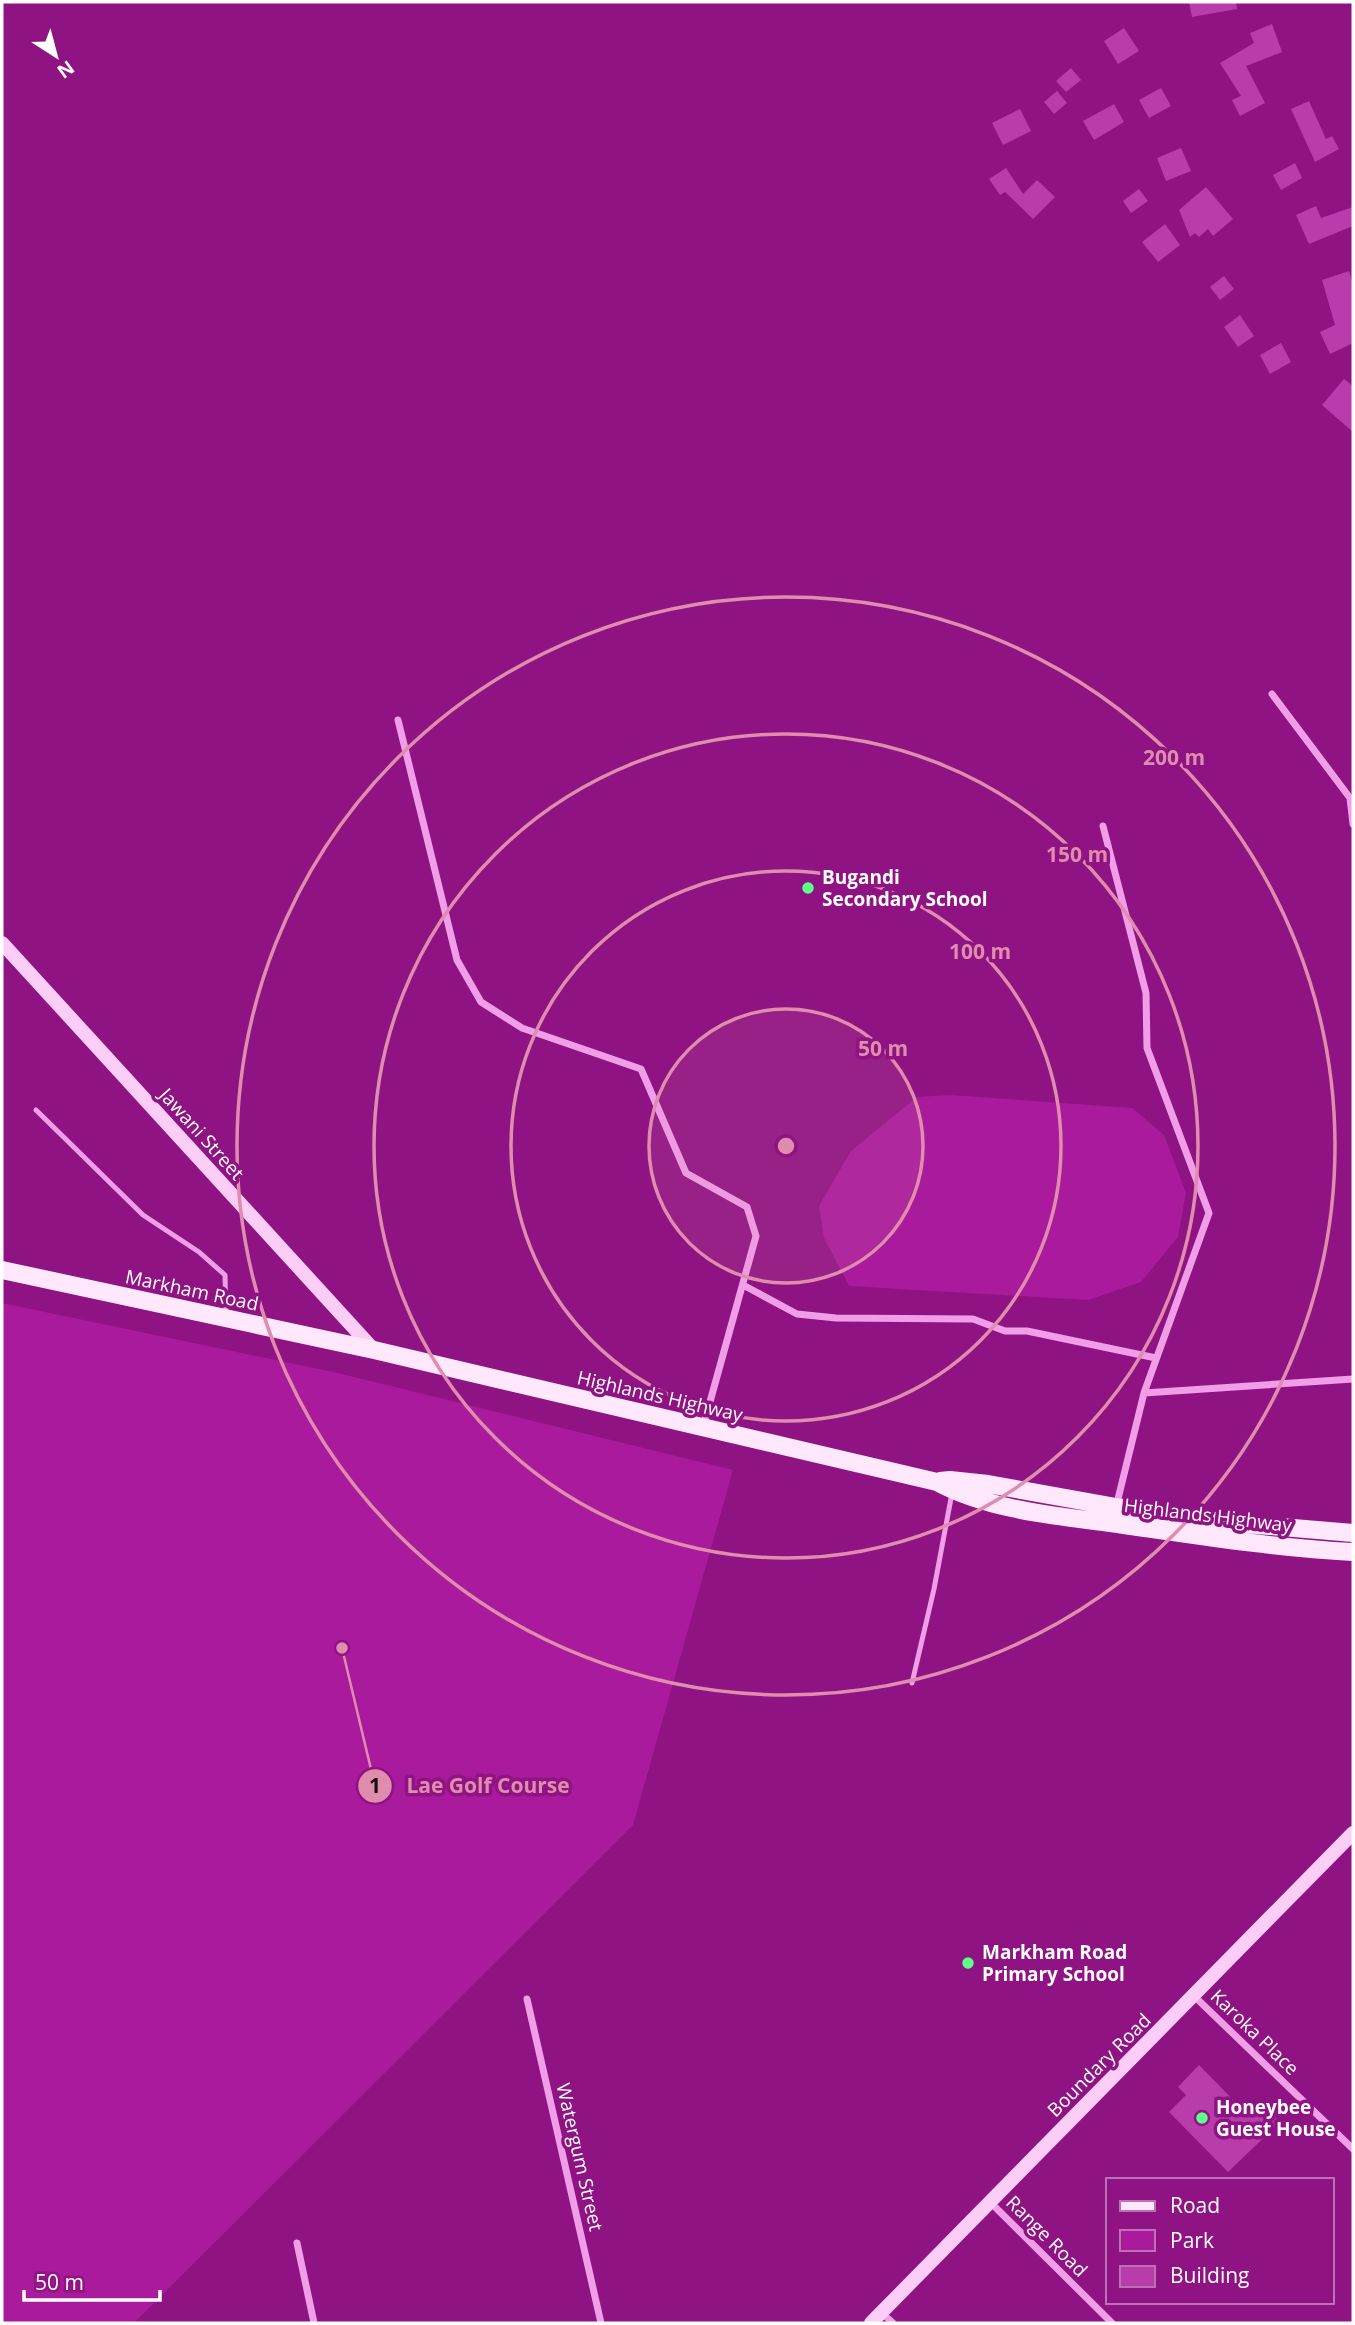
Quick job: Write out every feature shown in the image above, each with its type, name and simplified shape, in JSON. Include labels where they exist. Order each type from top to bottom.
[{"type":"main road","name":"Markham Road","points":[[2,1270],[374,1350]]},
{"type":"main road","name":"Highlands Highway","points":[[374,1350],[945,1486],[989,1502],[1064,1517],[1221,1539],[1353,1552]]},
{"type":"main road","name":"Highlands Highway","points":[[945,1486],[950,1480],[988,1484],[1116,1507],[1222,1522],[1353,1533]]},
{"type":"street","points":[[1272,694],[1350,798],[1353,824]]},
{"type":"street","points":[[398,720],[457,960],[481,1002],[523,1028],[641,1069],[686,1173],[747,1207],[756,1236],[703,1427]]},
{"type":"street","points":[[1103,826],[1146,993],[1147,1048],[1209,1213],[1144,1392],[1116,1507]]},
{"type":"street","name":"Jawani Street","points":[[2,943],[374,1350]]},
{"type":"street","points":[[743,1285],[797,1314],[836,1318],[973,1319],[1005,1331],[1027,1331],[1156,1358]]},
{"type":"street","points":[[1144,1392],[1353,1378]]},
{"type":"street","name":"Boundary Road","points":[[871,2323],[1353,1833]]},
{"type":"street","name":"Karoka Place","points":[[1194,1996],[1353,2149]]},
{"type":"street","name":"Watergum Street","points":[[527,1999],[601,2323]]},
{"type":"street","name":"Range Road","points":[[990,2201],[1112,2323]]},
{"type":"street","points":[[297,2243],[314,2323]]},
{"type":"street","points":[[882,2312],[893,2323]]},
{"type":"lane","points":[[36,1110],[143,1215],[200,1252],[225,1275],[226,1318]]},
{"type":"lane","points":[[912,1683],[934,1589],[945,1486]]},
{"type":"green space","points":[[950,1095],[1132,1108],[1164,1135],[1186,1193],[1178,1237],[1141,1282],[1088,1300],[849,1286],[824,1238],[819,1206],[851,1151],[917,1097]]},
{"type":"green space","points":[[2,1303],[338,1373],[733,1470],[633,1825],[134,2323],[2,2323]]},
{"type":"building","points":[[1189,2],[1236,2],[1237,9],[1192,17]]},
{"type":"building","points":[[1272,24],[1282,52],[1246,66],[1265,103],[1240,116],[1232,100],[1241,96],[1220,63],[1254,43],[1250,33]]},
{"type":"building","points":[[1124,28],[1139,51],[1118,64],[1104,41]]},
{"type":"building","points":[[1071,68],[1081,80],[1066,92],[1056,81]]},
{"type":"building","points":[[1161,88],[1171,106],[1149,118],[1139,100]]},
{"type":"building","points":[[1057,91],[1067,103],[1054,114],[1044,102]]},
{"type":"building","points":[[1309,101],[1326,139],[1332,136],[1339,149],[1315,162],[1291,109]]},
{"type":"building","points":[[1114,104],[1124,122],[1094,140],[1083,121]]},
{"type":"building","points":[[1020,109],[1031,131],[1003,145],[992,123]]},
{"type":"building","points":[[1181,148],[1191,171],[1166,181],[1157,158]]},
{"type":"building","points":[[1295,163],[1302,178],[1281,190],[1273,175]]},
{"type":"building","points":[[1006,168],[1023,194],[1037,180],[1055,197],[1033,219],[1005,192],[1000,195],[989,179]]},
{"type":"building","points":[[1206,187],[1233,219],[1213,236],[1208,229],[1199,237],[1195,233],[1190,237],[1179,210]]},
{"type":"building","points":[[1139,189],[1148,201],[1131,213],[1123,201]]},
{"type":"building","points":[[1316,206],[1321,218],[1353,207],[1353,226],[1309,244],[1296,215]]},
{"type":"building","points":[[1165,224],[1180,245],[1158,262],[1142,242]]},
{"type":"building","points":[[1349,271],[1353,285],[1353,343],[1330,354],[1320,332],[1335,325],[1322,280]]},
{"type":"building","points":[[1224,276],[1234,289],[1220,300],[1210,287]]},
{"type":"building","points":[[1240,315],[1254,336],[1238,347],[1224,327]]},
{"type":"building","points":[[1281,343],[1291,362],[1270,374],[1260,355]]},
{"type":"building","points":[[1344,379],[1353,386],[1353,432],[1322,405]]},
{"type":"building","name":"Honeybee Guest House","points":[[1199,2065],[1250,2117],[1263,2104],[1280,2122],[1228,2172],[1169,2112],[1186,2095],[1178,2087]]},
{"type":"place","name":"Bugandi Secondary School","points":[[808,888]]},
{"type":"place","name":"Lae Golf Course","points":[[342,1648]]},
{"type":"place","name":"Markham Road Primary School","points":[[968,1963]]},
{"type":"place","name":"Honeybee Guest House","points":[[1202,2118]]}]
